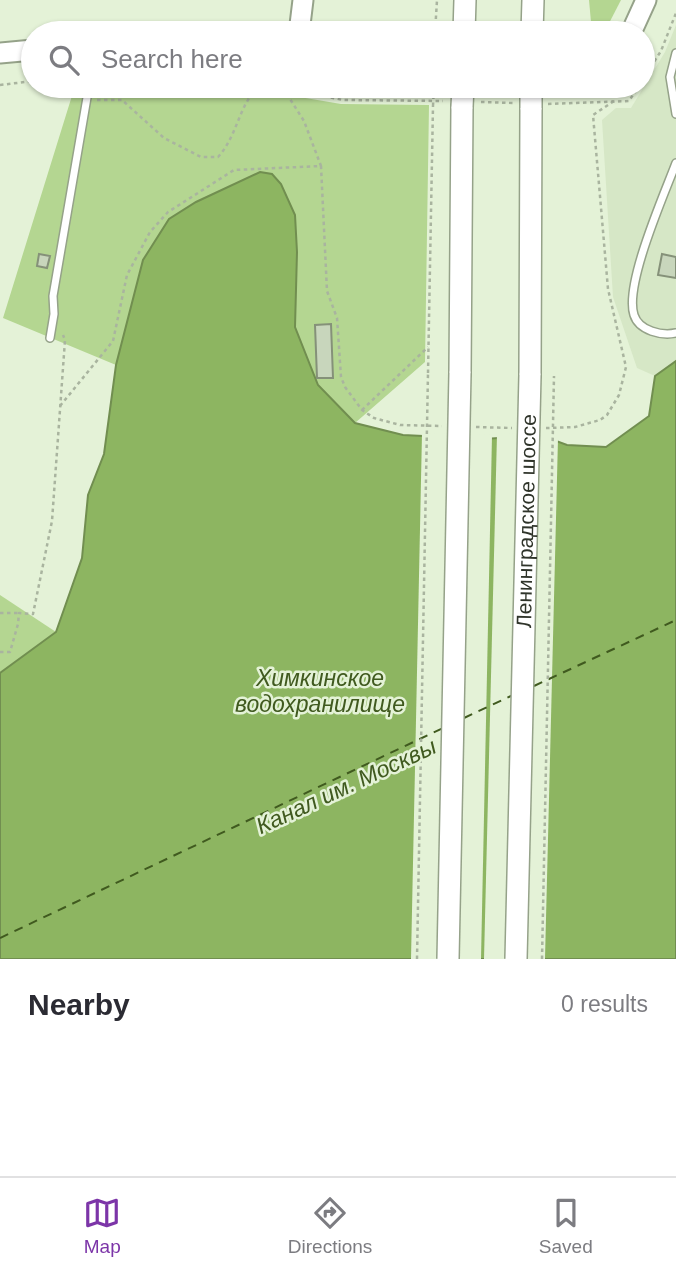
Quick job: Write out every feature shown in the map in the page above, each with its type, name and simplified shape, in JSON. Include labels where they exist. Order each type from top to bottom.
[{"type":"main road","points":[[464,21],[465,0]]},
{"type":"main road","points":[[533,0],[533,21]]},
{"type":"main road","points":[[449,959],[463,99]]},
{"type":"main road","name":"Ленинградское шоссе","points":[[516,959],[530,375],[530,100]]},
{"type":"street","points":[[300,21],[303,0]]},
{"type":"street","points":[[636,21],[646,0]]},
{"type":"street","points":[[0,53],[21,51]]},
{"type":"lane","points":[[676,53],[670,76],[676,114]]},
{"type":"lane","points":[[50,338],[54,313],[53,296],[87,100]]},
{"type":"lane","points":[[676,163],[673,179],[640,262],[633,295],[634,315],[640,325],[652,332],[676,334]]},
{"type":"path","points":[[436,21],[437,0]]},
{"type":"path","points":[[655,60],[676,13]]},
{"type":"path","points":[[0,85],[21,82]]},
{"type":"path","points":[[87,100],[122,100],[164,138],[201,157],[218,157],[228,146],[247,98]]},
{"type":"path","points":[[289,98],[304,121],[321,166],[327,291],[337,318],[341,377],[345,387],[362,410],[374,418],[386,422],[454,426]]},
{"type":"path","points":[[333,98],[629,102],[632,98]]},
{"type":"path","points":[[417,959],[433,98]]},
{"type":"path","points":[[534,428],[561,429],[600,421],[614,407],[624,382],[626,368],[608,289],[593,115],[614,101]]},
{"type":"path","points":[[60,406],[113,341],[127,275],[149,232],[168,212],[234,170],[321,166]]},
{"type":"path","points":[[0,613],[33,614],[52,521],[65,340],[54,313]]},
{"type":"path","points":[[362,410],[428,347]]},
{"type":"path","points":[[542,959],[554,376]]},
{"type":"path","points":[[467,426],[521,428]]},
{"type":"path","points":[[0,652],[10,652],[19,613]]},
{"type":"shaded area","points":[[589,0],[621,0],[610,21],[591,21]]},
{"type":"shaded area","points":[[676,25],[676,361],[655,376],[637,368],[613,297],[602,120],[616,108],[631,108],[637,98],[655,98],[655,68]]},
{"type":"shaded area","points":[[71,98],[306,98],[341,104],[429,105],[425,362],[355,423],[318,385],[295,327],[295,215],[260,172],[196,202],[169,219],[143,260],[116,365],[3,318]]},
{"type":"shaded area","points":[[0,595],[56,632],[0,673]]},
{"type":"water","name":"Химкинское водохранилище","points":[[260,172],[272,174],[281,184],[295,215],[295,327],[318,385],[355,423],[403,435],[484,439],[540,435],[567,445],[606,447],[649,416],[655,376],[676,361],[676,959],[0,959],[0,673],[56,632],[82,558],[88,495],[104,454],[116,365],[143,260],[169,219],[196,202]]},
{"type":"pier","points":[[540,432],[558,438],[545,959],[484,959],[497,434]]},
{"type":"pier","points":[[422,433],[492,435],[481,959],[411,959]]},
{"type":"building","points":[[39,254],[50,256],[47,268],[37,266]]},
{"type":"building","points":[[662,254],[676,257],[676,278],[658,275]]},
{"type":"building","points":[[331,324],[333,378],[317,378],[315,325]]},
{"type":"ferry route","points":[[534,686],[676,620]]},
{"type":"ferry route","points":[[464,718],[513,695]]},
{"type":"ferry route","points":[[0,938],[443,728]]},
{"type":"water label","name":"Канал им. Москвы","points":[[346,786]]}]
